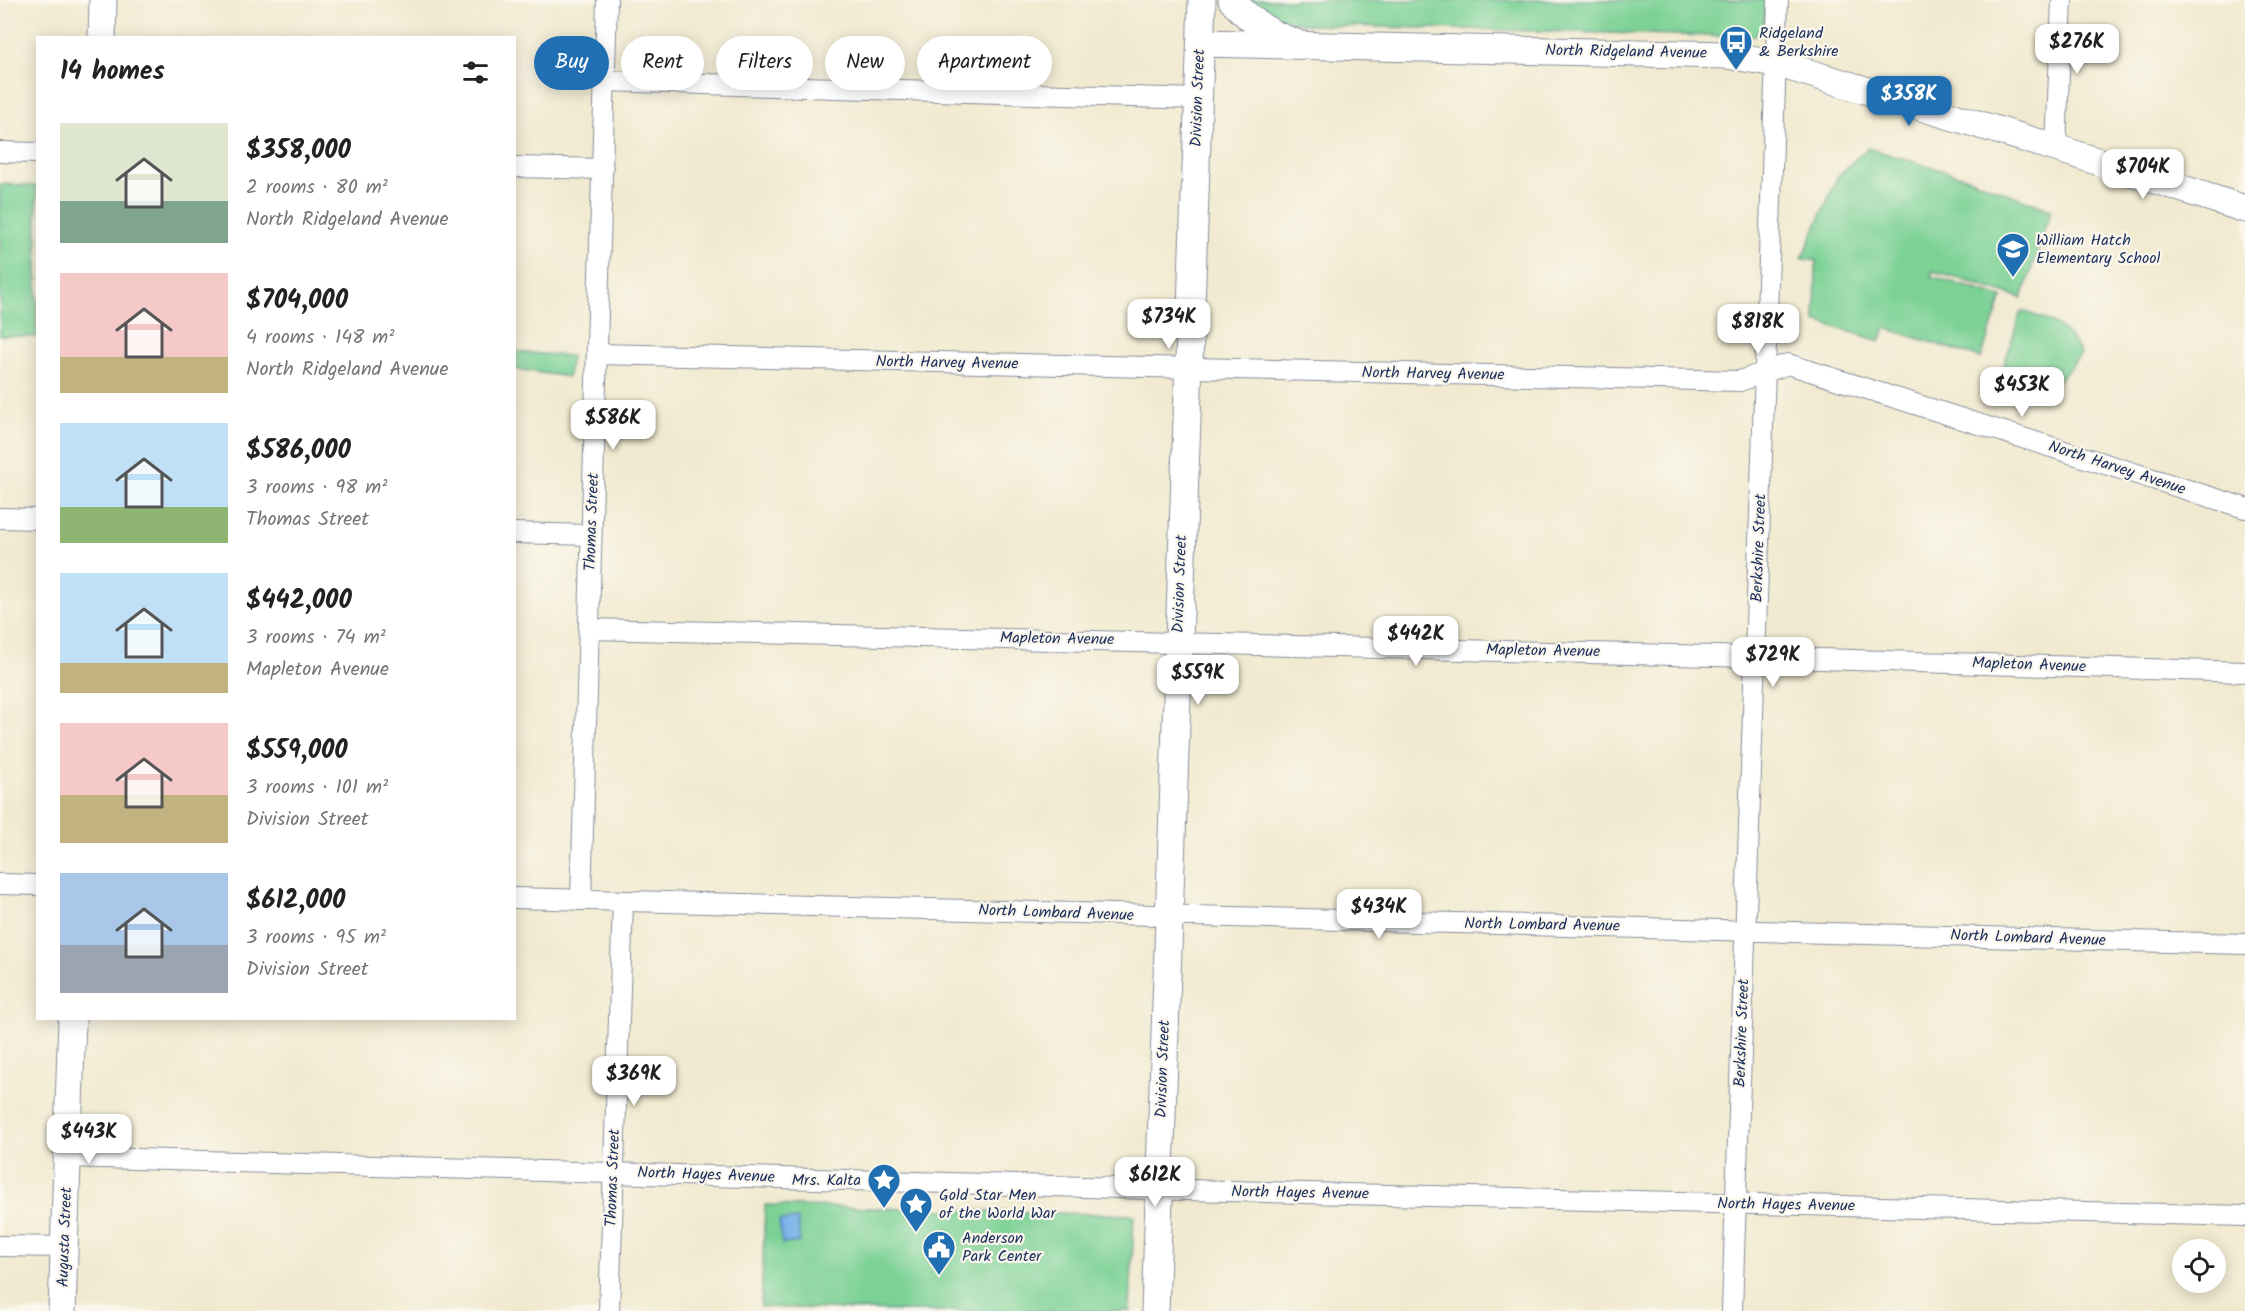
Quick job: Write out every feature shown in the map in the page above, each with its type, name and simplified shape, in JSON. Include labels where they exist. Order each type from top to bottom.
[{"type":"street","points":[[102,36],[103,0]]},
{"type":"street","name":"Thomas Street","points":[[607,36],[608,0]]},
{"type":"street","name":"Division Street","points":[[1155,1311],[1202,0]]},
{"type":"street","points":[[1232,0],[1247,17],[1281,38],[1304,45]]},
{"type":"street","name":"Berkshire Street","points":[[1732,1311],[1778,0]]},
{"type":"street","points":[[2056,148],[2062,0]]},
{"type":"street","name":"North Ridgeland Avenue","points":[[1201,43],[1726,55],[1776,63],[2056,148],[2245,209]]},
{"type":"street","points":[[609,81],[1198,99]]},
{"type":"street","name":"Thomas Street","points":[[581,900],[605,90]]},
{"type":"street","points":[[0,152],[36,153]]},
{"type":"street","points":[[516,167],[603,169]]},
{"type":"street","name":"North Harvey Avenue","points":[[597,354],[1740,381],[1788,364],[2245,508]]},
{"type":"street","points":[[0,518],[36,519]]},
{"type":"street","points":[[516,533],[591,535]]},
{"type":"street","name":"Mapleton Avenue","points":[[589,629],[1178,642],[2245,672]]},
{"type":"street","points":[[0,884],[36,885]]},
{"type":"street","name":"North Lombard Avenue","points":[[516,898],[2245,944]]},
{"type":"street","name":"Thomas Street","points":[[609,1311],[623,902]]},
{"type":"street","name":"Augusta Street","points":[[62,1311],[72,1020]]},
{"type":"street","name":"North Hayes Avenue","points":[[67,1157],[1159,1189],[2245,1216]]},
{"type":"street","points":[[0,1246],[64,1247]]},
{"type":"green space","points":[[1245,0],[1765,0],[1765,12],[1760,32],[1749,37],[1311,25],[1276,17]]},
{"type":"green space","points":[[1867,148],[1965,177],[2051,210],[2022,298],[1933,271],[1931,276],[2002,297],[1981,358],[1885,328],[1880,341],[1815,321],[1816,261],[1802,259],[1838,176]]},
{"type":"green space","points":[[0,184],[36,186],[36,337],[0,336]]},
{"type":"green space","points":[[2021,311],[2056,325],[2070,337],[2081,354],[2052,386],[2023,397],[2011,397],[2001,374]]},
{"type":"green space","points":[[516,352],[571,356],[568,377],[516,369]]},
{"type":"green space","points":[[765,1205],[1134,1215],[1130,1311],[903,1311],[761,1307]]},
{"type":"water","points":[[798,1219],[800,1242],[782,1244],[779,1221]]},
{"type":"place","name":"Ridgeland & Berkshire","points":[[1736,71]]},
{"type":"place","name":"William Hatch Elementary School","points":[[2013,278]]},
{"type":"place","name":"Mrs. Kalta","points":[[884,1209]]},
{"type":"place","name":"Gold Star Men of the World War","points":[[916,1233]]},
{"type":"place","name":"Anderson Park Center","points":[[939,1276]]}]
